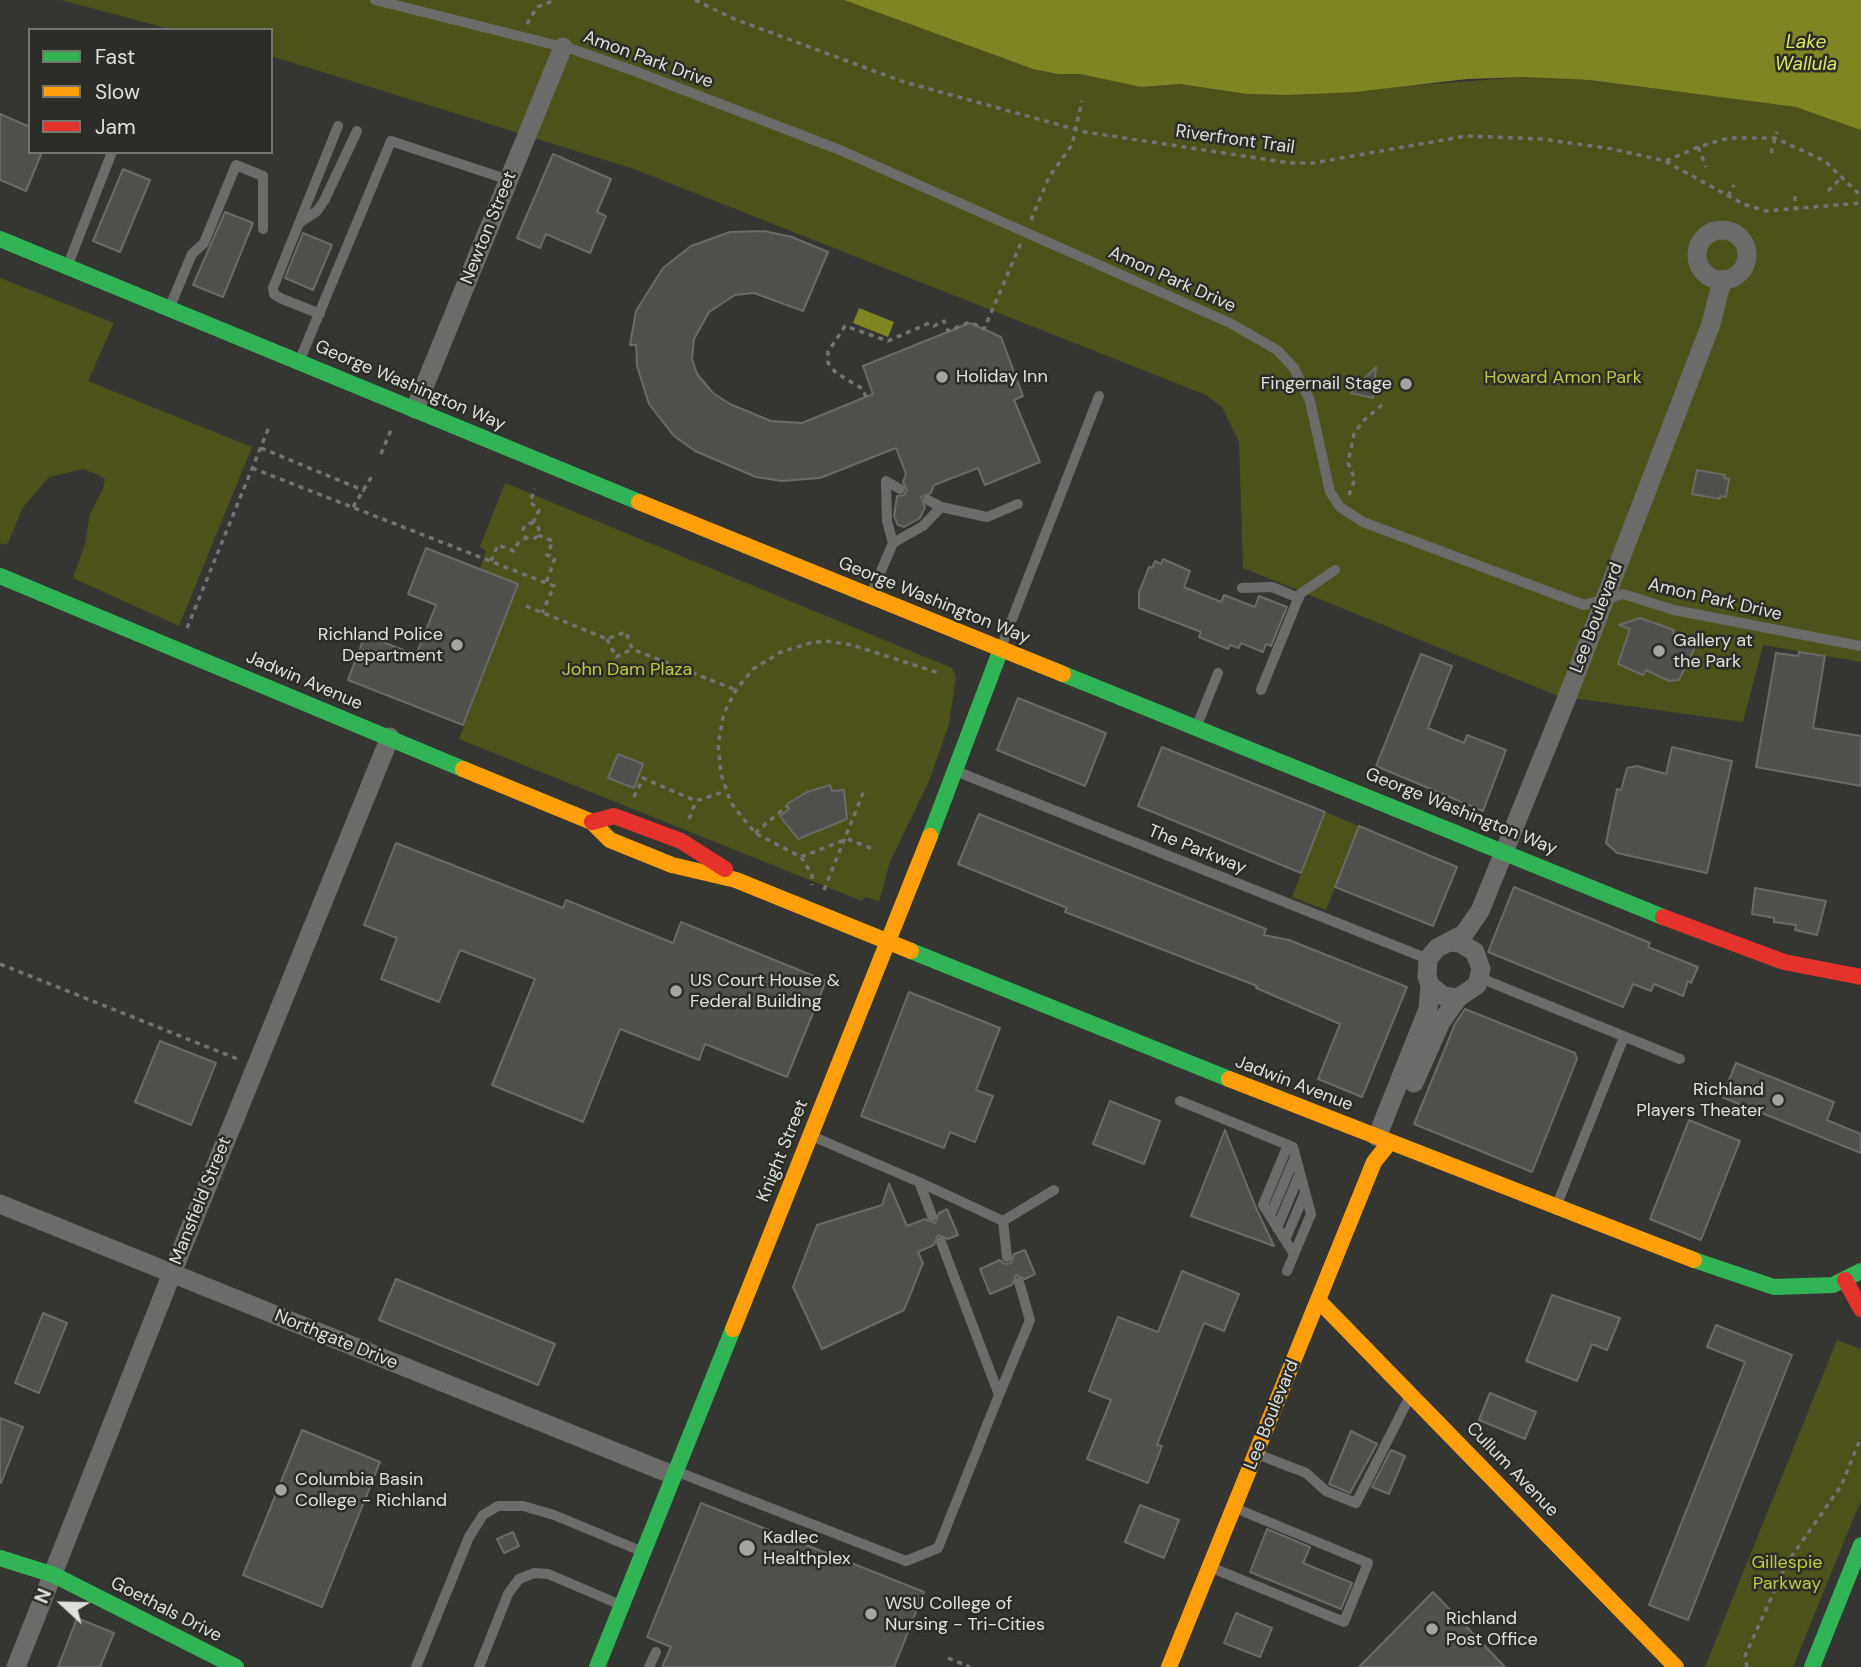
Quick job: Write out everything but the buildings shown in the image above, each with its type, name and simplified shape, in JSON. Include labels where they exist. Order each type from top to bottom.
[{"type":"main road","name":"George Washington Way","points":[[0,239],[1000,649],[1750,950],[1784,962],[1861,977]]},
{"type":"main road","name":"Jadwin Avenue","points":[[0,576],[592,822],[610,840],[672,864],[737,880],[1383,1140],[1751,1282],[1814,1288],[1845,1280],[1861,1271]]},
{"type":"main road","name":"Knight Street","points":[[597,1667],[889,943],[1000,649]]},
{"type":"main road","name":"Jadwin Avenue","points":[[592,822],[614,816],[681,841],[713,859],[737,880]]},
{"type":"main road","name":"Lee Boulevard","points":[[1168,1667],[1383,1140]]},
{"type":"main road","points":[[1845,1280],[1861,1309]]},
{"type":"main road","name":"Cullum Avenue","points":[[1319,1301],[1676,1667]]},
{"type":"main road","points":[[1812,1667],[1861,1545]]},
{"type":"main road","name":"Goethals Drive","points":[[0,1558],[54,1576],[205,1656],[236,1667]]},
{"type":"street","name":"Newton Street","points":[[415,409],[563,47]]},
{"type":"street","name":"Lee Boulevard","points":[[1383,1140],[1428,1009],[1428,959],[1437,947],[1464,934],[1475,920],[1505,850],[1711,324],[1722,281]]},
{"type":"street","name":"Mansfield Street","points":[[16,1667],[172,1273],[390,737]]},
{"type":"street","points":[[1451,942],[1460,943],[1475,952],[1480,960],[1480,978]]},
{"type":"street","name":"Lee Boulevard","points":[[1383,1140],[1433,1035],[1458,998],[1472,991],[1480,978]]},
{"type":"street","points":[[1430,985],[1443,996],[1458,998]]},
{"type":"street","name":"Northgate Drive","points":[[0,1205],[674,1473]]},
{"type":"lane","name":"Amon Park Drive","points":[[375,0],[563,47],[796,132],[1027,231],[1230,323],[1277,350],[1294,368],[1306,390],[1330,492],[1343,510],[1370,524],[1586,605],[1625,595],[1674,610],[1861,646]]},
{"type":"lane","points":[[320,314],[274,294],[273,288],[338,126]]},
{"type":"lane","points":[[298,224],[317,211],[324,201],[357,131]]},
{"type":"lane","points":[[299,361],[391,141],[509,180]]},
{"type":"lane","points":[[67,266],[111,154]]},
{"type":"lane","points":[[170,308],[192,254],[204,243],[236,165],[263,176],[263,229]]},
{"type":"lane","points":[[1000,649],[1099,396]]},
{"type":"lane","points":[[893,543],[887,522],[886,481],[900,489]]},
{"type":"lane","points":[[928,500],[941,508],[987,517],[1018,504]]},
{"type":"lane","points":[[871,596],[893,543],[923,526],[941,508]]},
{"type":"lane","points":[[1261,690],[1299,598],[1335,570]]},
{"type":"lane","points":[[1242,588],[1272,587],[1299,598]]},
{"type":"lane","points":[[1197,727],[1218,673]]},
{"type":"lane","name":"The Parkway","points":[[954,770],[1428,959]]},
{"type":"lane","points":[[1480,978],[1680,1059]]},
{"type":"lane","points":[[1556,1205],[1624,1037]]},
{"type":"lane","points":[[1180,1101],[1293,1147],[1311,1214],[1287,1271]]},
{"type":"lane","points":[[810,1136],[1003,1221]]},
{"type":"lane","points":[[1288,1145],[1263,1205],[1294,1254]]},
{"type":"lane","points":[[1270,1216],[1296,1156]]},
{"type":"lane","points":[[1277,1228],[1300,1172]]},
{"type":"lane","points":[[919,1182],[932,1216]]},
{"type":"lane","points":[[1003,1221],[1054,1190]]},
{"type":"lane","points":[[1285,1240],[1305,1193]]},
{"type":"lane","points":[[1003,1221],[1007,1257]]},
{"type":"lane","points":[[941,1242],[999,1395]]},
{"type":"lane","points":[[674,1473],[905,1561],[938,1548],[1030,1320],[1019,1282]]},
{"type":"lane","points":[[1256,1454],[1306,1473],[1326,1491],[1356,1503],[1411,1394]]},
{"type":"lane","points":[[416,1667],[469,1537],[483,1515],[498,1506],[523,1506],[554,1515],[642,1551]]},
{"type":"lane","points":[[1210,1567],[1344,1622],[1368,1563],[1234,1508]]},
{"type":"lane","points":[[479,1667],[508,1594],[519,1578],[534,1573],[548,1574],[621,1605]]},
{"type":"lane","points":[[649,1667],[656,1652]]},
{"type":"path","points":[[527,26],[537,7],[555,0]]},
{"type":"path","name":"Riverfront Trail","points":[[695,0],[732,18],[901,81],[1076,130],[1290,163],[1313,163],[1466,136],[1567,142],[1665,162],[1728,196],[1766,211],[1861,203]]},
{"type":"path","points":[[866,397],[863,389],[836,373],[828,363],[828,352],[845,326],[888,341],[929,323],[934,326],[944,321],[948,331],[970,322],[984,329],[1049,177],[1069,151],[1082,102]]},
{"type":"path","points":[[1772,153],[1777,132]]},
{"type":"path","points":[[1665,162],[1698,147],[1742,137],[1774,138],[1814,153],[1843,176],[1861,196]]},
{"type":"path","points":[[1698,147],[1706,167]]},
{"type":"path","points":[[1828,191],[1843,176]]},
{"type":"path","points":[[1728,196],[1734,185]]},
{"type":"path","points":[[1795,196],[1795,210]]},
{"type":"path","points":[[1343,510],[1355,479],[1348,463],[1354,434],[1363,421],[1383,404]]},
{"type":"path","points":[[186,630],[269,427]]},
{"type":"path","points":[[381,454],[391,430]]},
{"type":"path","points":[[261,448],[365,491]]},
{"type":"path","points":[[253,468],[554,586],[542,613]]},
{"type":"path","points":[[353,508],[372,476]]},
{"type":"path","points":[[534,523],[539,510],[534,508],[535,503],[530,502],[535,489]]},
{"type":"path","points":[[534,523],[538,528],[538,535]]},
{"type":"path","points":[[526,538],[522,531],[524,526],[534,523]]},
{"type":"path","points":[[491,561],[498,545],[514,551],[518,543],[538,535]]},
{"type":"path","points":[[538,535],[554,541],[547,555],[555,558],[545,583]]},
{"type":"path","points":[[526,606],[607,639],[616,657],[632,649],[736,690]]},
{"type":"path","points":[[607,639],[626,632],[632,649]]},
{"type":"path","points":[[812,885],[812,875],[801,857],[755,833],[737,813],[726,791],[718,744],[724,713],[736,690],[765,660],[795,646],[825,641],[852,645],[939,673]]},
{"type":"path","points":[[634,800],[643,778],[696,801],[726,791]]},
{"type":"path","points":[[824,890],[865,788]]},
{"type":"path","points":[[755,833],[788,806]]},
{"type":"path","points":[[801,857],[844,841],[871,848]]},
{"type":"path","points":[[0,964],[256,1066]]},
{"type":"path","points":[[1747,1667],[1745,1656],[1787,1563],[1841,1486],[1861,1437]]},
{"type":"path","points":[[948,1658],[970,1667]]},
{"type":"green space","name":"Howard Amon Park","points":[[61,0],[844,0],[1033,69],[1058,74],[1080,74],[1141,87],[1180,84],[1247,94],[1287,95],[1524,77],[1591,80],[1796,107],[1861,130],[1861,662],[1763,645],[1743,722],[1558,696],[1243,568],[1239,442],[1222,407],[1206,395],[634,169],[273,57],[273,28],[166,28]]},
{"type":"green space","points":[[0,278],[114,323],[88,381],[252,447],[179,626],[73,578],[85,544],[90,514],[103,489],[105,479],[99,475],[83,469],[49,477],[23,507],[8,543],[0,545]]},
{"type":"green space","name":"John Dam Plaza","points":[[505,483],[952,668],[956,677],[949,724],[929,781],[890,862],[879,901],[865,897],[862,901],[459,739],[518,584],[480,569],[486,551],[480,547]]},
{"type":"green space","points":[[1325,812],[1359,826],[1326,910],[1292,897]]},
{"type":"green space","name":"Gillespie Parkway","points":[[1837,1340],[1861,1349],[1861,1500],[1793,1667],[1705,1667]]},
{"type":"water","name":"Lake Wallula","points":[[844,0],[1861,0],[1861,130],[1796,107],[1590,80],[1524,77],[1467,79],[1355,92],[1287,95],[1247,94],[1180,84],[1141,87],[1080,74],[1058,74],[1033,69]]},
{"type":"water","points":[[859,308],[894,322],[888,337],[853,323]]},
{"type":"traffic: fast","points":[[0,239],[639,502]]},
{"type":"traffic: fast","points":[[0,576],[463,769]]},
{"type":"traffic: fast","points":[[930,836],[1001,649]]},
{"type":"traffic: fast","points":[[1063,674],[1663,917]]},
{"type":"traffic: fast","points":[[911,951],[1229,1079]]},
{"type":"traffic: fast","points":[[1694,1260],[1774,1287],[1833,1285],[1861,1271]]},
{"type":"traffic: fast","points":[[597,1667],[733,1329]]},
{"type":"traffic: fast","points":[[1812,1667],[1861,1545]]},
{"type":"traffic: fast","points":[[0,1558],[54,1575],[236,1667]]},
{"type":"traffic: slow","points":[[639,502],[1063,674]]},
{"type":"traffic: slow","points":[[463,769],[592,822],[610,840],[672,865],[736,880],[911,951]]},
{"type":"traffic: slow","points":[[733,1329],[930,836]]},
{"type":"traffic: slow","points":[[1229,1079],[1694,1260]]},
{"type":"traffic: slow","points":[[1169,1667],[1374,1162],[1390,1142]]},
{"type":"traffic: slow","points":[[1319,1301],[1676,1667]]},
{"type":"traffic: jam","points":[[592,822],[614,816],[681,841],[725,869]]},
{"type":"traffic: jam","points":[[1663,917],[1784,962],[1861,977]]},
{"type":"traffic: jam","points":[[1845,1280],[1861,1309]]},
{"type":"place","name":"Holiday Inn","points":[[942,377]]},
{"type":"place","name":"Fingernail Stage","points":[[1406,384]]},
{"type":"place","name":"Richland Police Department","points":[[457,645]]},
{"type":"place","name":"Gallery at the Park","points":[[1659,651]]},
{"type":"place","name":"US Court House & Federal Building","points":[[676,991]]},
{"type":"place","name":"Richland Players Theater","points":[[1778,1100]]},
{"type":"place","name":"Columbia Basin College - Richland","points":[[281,1490]]},
{"type":"place","name":"Kadlec Healthplex","points":[[747,1548]]},
{"type":"place","name":"WSU College of Nursing - Tri-Cities","points":[[871,1614]]},
{"type":"place","name":"Richland Post Office","points":[[1432,1629]]}]
